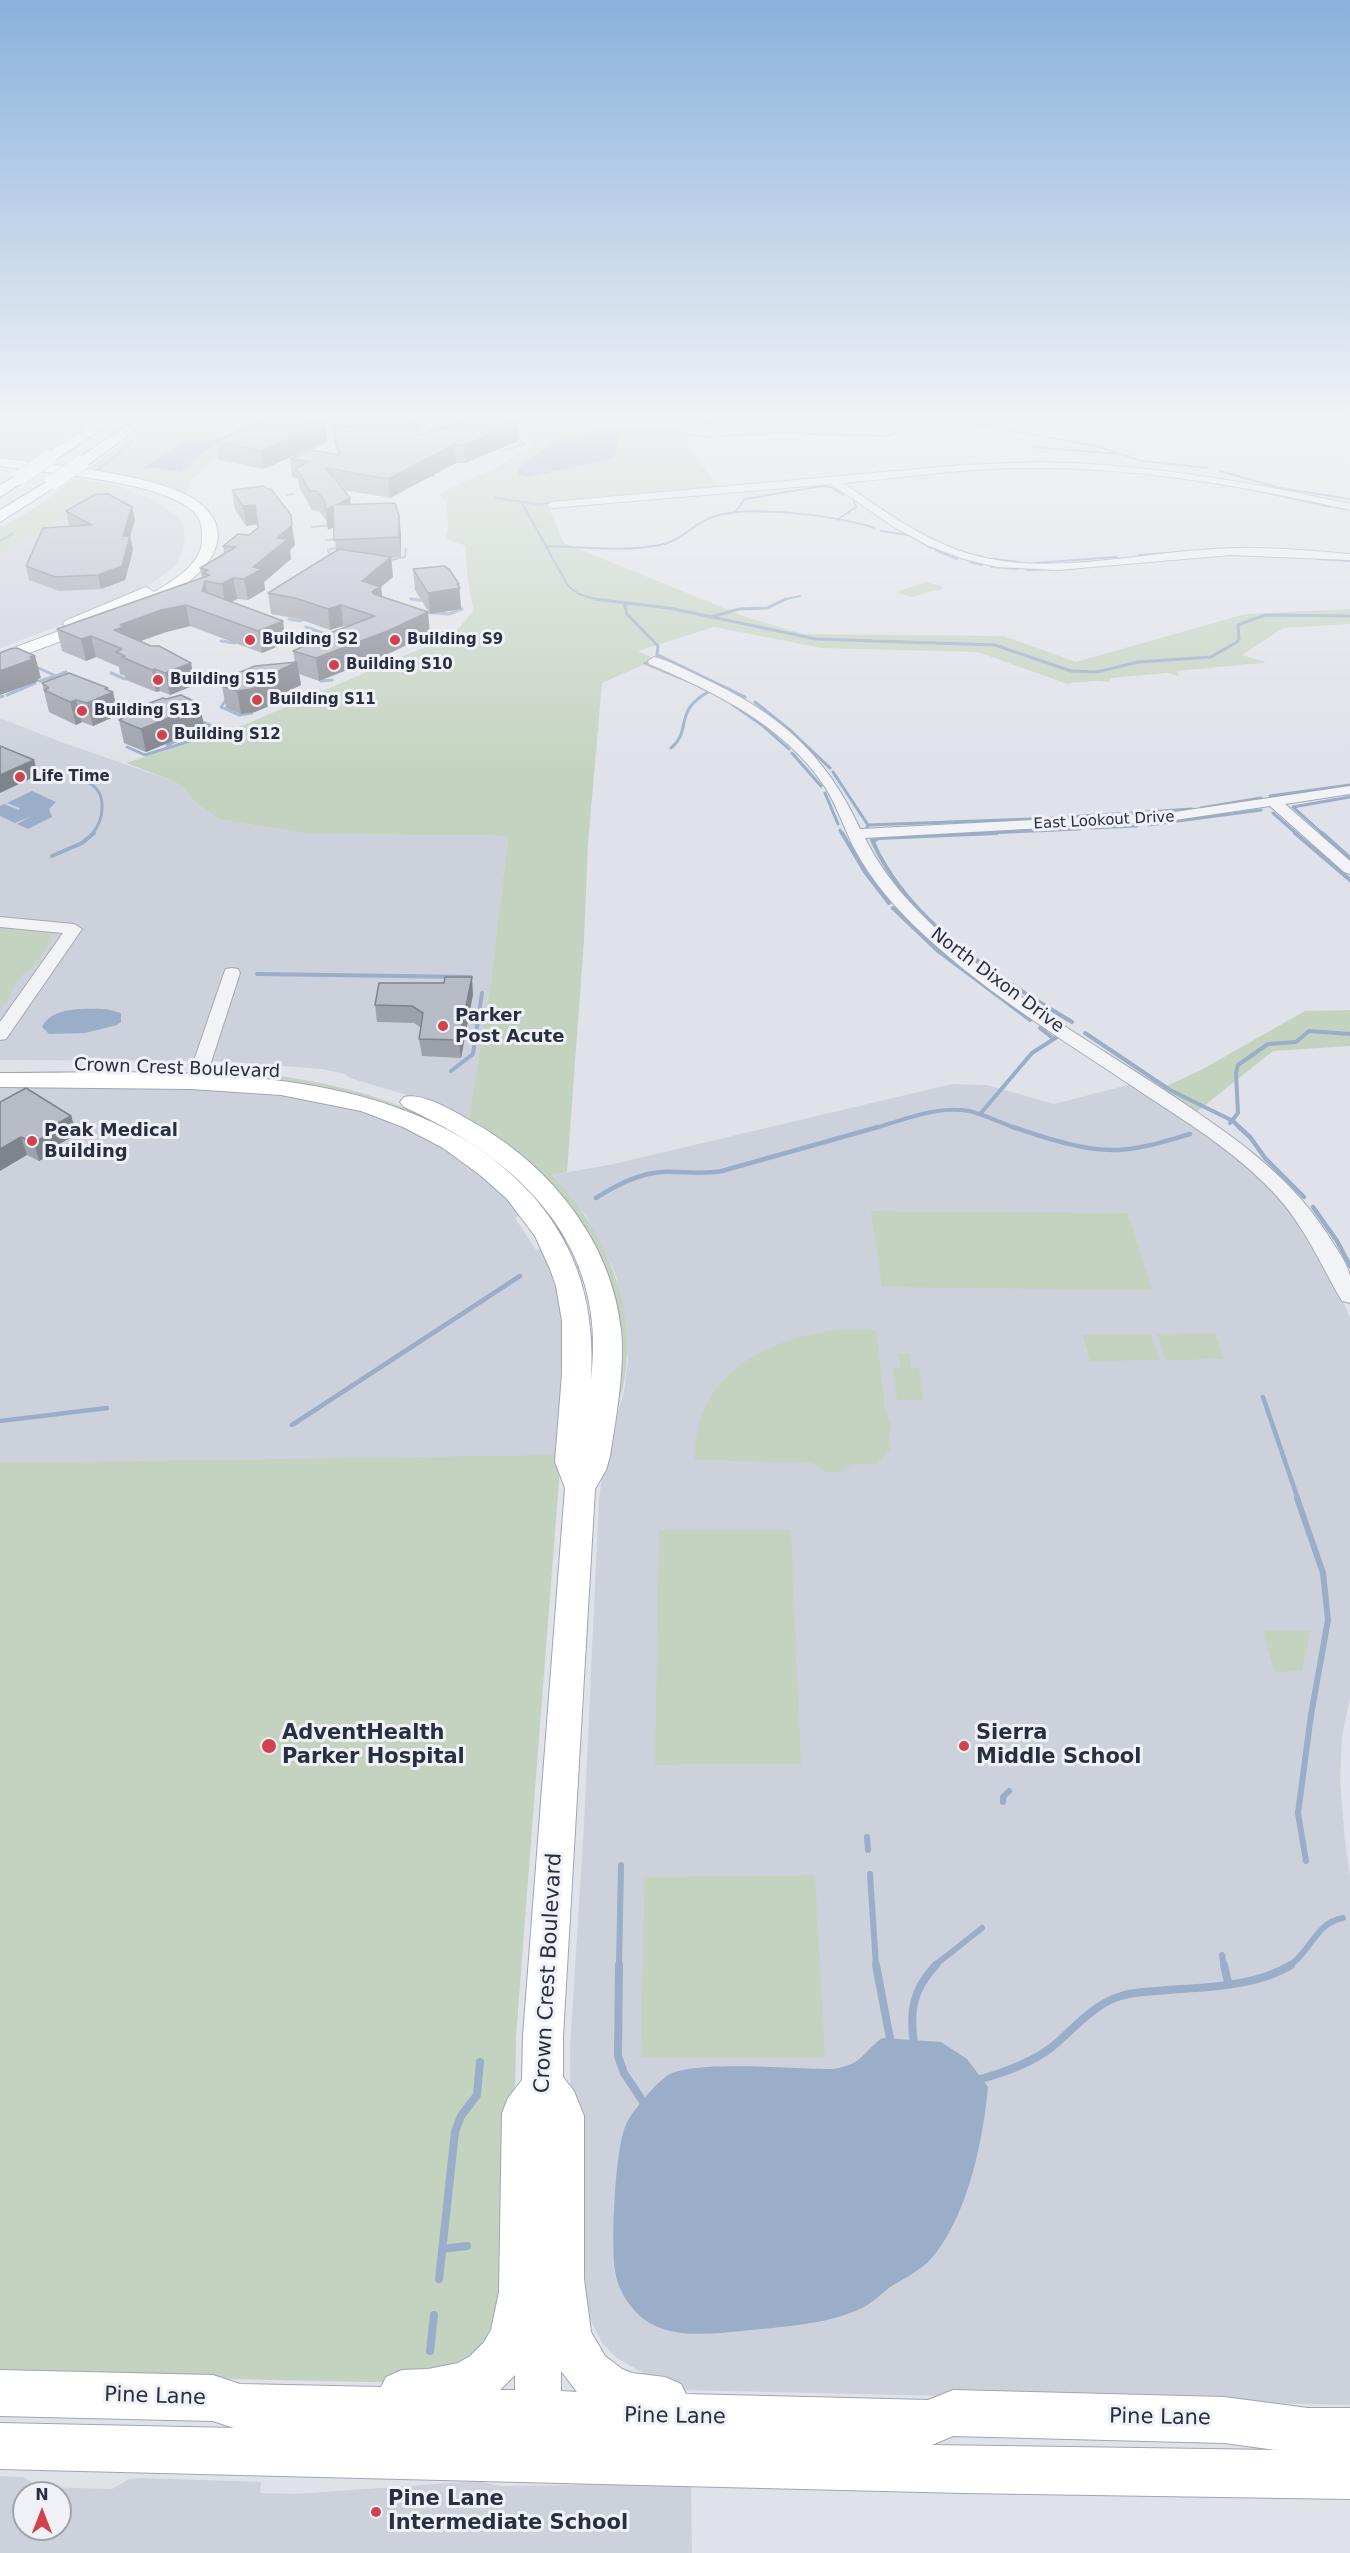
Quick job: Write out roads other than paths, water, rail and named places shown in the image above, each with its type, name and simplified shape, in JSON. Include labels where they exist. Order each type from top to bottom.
[{"type":"main road","points":[[0,650],[112,609],[146,592],[182,565],[192,551],[195,533]]},
{"type":"main road","points":[[0,659],[140,604],[182,580],[204,556],[210,540],[209,533]]},
{"type":"main road","name":"Crown Crest Boulevard","points":[[0,1066],[199,1074],[344,1098],[386,1111],[429,1130],[468,1153],[494,1172],[522,1199],[556,1249],[574,1301],[578,1356],[571,1467],[580,1488],[543,2036],[538,2436]]},
{"type":"main road","name":"Crown Crest Boulevard","points":[[0,1080],[199,1074]]},
{"type":"main road","points":[[213,2398],[242,2390],[439,2393],[476,2379],[495,2364],[508,2347],[519,2313],[522,2292],[523,2113],[543,2086],[562,2112],[562,2274],[565,2320],[568,2335],[578,2358],[598,2379],[624,2394],[644,2399],[926,2405],[953,2414]]},
{"type":"main road","name":"Pine Lane","points":[[0,2393],[213,2398],[240,2407],[538,2436],[1350,2475]]},
{"type":"main road","name":"Pine Lane","points":[[0,2446],[538,2436],[928,2422],[953,2414],[1224,2420],[1308,2431],[1350,2432]]},
{"type":"street","points":[[917,533],[941,548],[967,557],[992,563],[1027,566],[1056,566],[1230,551],[1350,557]]},
{"type":"street","name":"North Dixon Drive","points":[[654,661],[723,691],[780,730],[826,778],[871,862],[897,897],[930,932],[967,963],[1192,1117],[1264,1172],[1308,1221],[1323,1244],[1350,1296]]},
{"type":"street","name":"East Lookout Drive","points":[[855,834],[1159,818],[1350,790]]},
{"type":"street","points":[[1274,802],[1350,868]]},
{"type":"street","points":[[0,922],[74,929],[0,1035]]},
{"type":"street","points":[[199,1074],[232,973]]},
{"type":"water","points":[[32,791],[56,802],[49,809],[52,817],[28,829],[17,824],[32,816],[15,823],[0,816],[0,806],[4,804],[19,810],[20,808],[7,803]]},
{"type":"water","points":[[106,1009],[121,1013],[121,1022],[85,1033],[49,1034],[42,1027],[53,1015],[61,1012]]},
{"type":"water","points":[[882,2038],[941,2042],[967,2059],[988,2087],[982,2131],[971,2179],[954,2224],[929,2261],[864,2307],[817,2322],[688,2334],[662,2328],[639,2315],[623,2295],[616,2276],[614,2219],[616,2176],[622,2139],[628,2121],[644,2098],[670,2074],[702,2067],[832,2069],[842,2067],[855,2062]]},
{"type":"waterway","points":[[539,533],[568,586],[579,594],[595,599]]},
{"type":"waterway","points":[[546,546],[618,549],[646,547],[667,543],[685,533]]},
{"type":"waterway","points":[[896,533],[909,535],[931,548]]},
{"type":"waterway","points":[[0,541],[12,534]]},
{"type":"waterway","points":[[326,540],[340,539]]},
{"type":"waterway","points":[[332,559],[328,550],[335,548]]},
{"type":"waterway","points":[[1139,555],[1242,548]]},
{"type":"waterway","points":[[386,561],[405,557],[406,549]]},
{"type":"waterway","points":[[935,550],[957,559]]},
{"type":"waterway","points":[[1035,563],[1116,557]]},
{"type":"waterway","points":[[993,559],[1019,562]]},
{"type":"waterway","points":[[1318,559],[1350,561]]},
{"type":"waterway","points":[[970,562],[982,565]]},
{"type":"waterway","points":[[991,567],[1018,569]]},
{"type":"waterway","points":[[1027,570],[1055,569]]},
{"type":"waterway","points":[[786,599],[800,596]]},
{"type":"waterway","points":[[419,600],[411,599],[426,601]]},
{"type":"waterway","points":[[595,599],[669,608],[711,617]]},
{"type":"waterway","points":[[711,617],[739,609],[767,608],[786,599]]},
{"type":"waterway","points":[[624,603],[627,614],[658,646],[657,656]]},
{"type":"waterway","points":[[422,612],[449,614],[462,609]]},
{"type":"waterway","points":[[711,617],[816,639],[995,645],[1071,671],[1097,672],[1138,662],[1211,657],[1237,642],[1239,639],[1238,625],[1265,615],[1350,616]]},
{"type":"waterway","points":[[289,619],[300,621],[306,618]]},
{"type":"waterway","points":[[306,627],[331,636]]},
{"type":"waterway","points":[[424,640],[448,631]]},
{"type":"waterway","points":[[411,642],[423,640]]},
{"type":"waterway","points":[[221,641],[235,643]]},
{"type":"waterway","points":[[658,655],[745,697]]},
{"type":"waterway","points":[[645,663],[688,681]]},
{"type":"waterway","points":[[34,666],[56,676]]},
{"type":"waterway","points":[[56,676],[66,672]]},
{"type":"waterway","points":[[111,673],[125,679]]},
{"type":"waterway","points":[[40,681],[56,676]]},
{"type":"waterway","points":[[321,681],[332,680]]},
{"type":"waterway","points":[[7,695],[35,683]]},
{"type":"waterway","points":[[671,748],[681,734],[691,706],[698,698],[710,691]]},
{"type":"waterway","points":[[226,700],[221,707],[239,715],[252,713]]},
{"type":"waterway","points":[[755,702],[791,731],[830,768]]},
{"type":"waterway","points":[[732,704],[762,725],[789,749]]},
{"type":"waterway","points":[[200,721],[210,725]]},
{"type":"waterway","points":[[198,732],[210,725]]},
{"type":"waterway","points":[[127,747],[145,755],[200,738],[215,728]]},
{"type":"waterway","points":[[167,745],[188,736]]},
{"type":"waterway","points":[[792,753],[821,786]]},
{"type":"waterway","points":[[833,772],[868,825]]},
{"type":"waterway","points":[[89,783],[99,793],[102,807],[99,822],[92,834]]},
{"type":"waterway","points":[[1270,796],[1350,785]]},
{"type":"waterway","points":[[825,793],[838,824]]},
{"type":"waterway","points":[[1323,834],[1293,807],[1350,797]]},
{"type":"waterway","points":[[1201,808],[1261,798]]},
{"type":"waterway","points":[[1068,817],[1192,809]]},
{"type":"waterway","points":[[1148,825],[1261,810]]},
{"type":"waterway","points":[[1273,813],[1297,834]]},
{"type":"waterway","points":[[868,825],[1058,818]]},
{"type":"waterway","points":[[1091,828],[1137,826]]},
{"type":"waterway","points":[[962,834],[1080,829]]},
{"type":"waterway","points":[[840,830],[842,834]]},
{"type":"waterway","points":[[52,856],[82,843],[94,833]]},
{"type":"waterway","points":[[842,833],[865,872],[889,903]]},
{"type":"waterway","points":[[873,842],[878,838],[997,833]]},
{"type":"waterway","points":[[1295,833],[1350,880]]},
{"type":"waterway","points":[[1322,833],[1350,858]]},
{"type":"waterway","points":[[873,842],[888,870],[931,922],[985,967],[1072,1022]]},
{"type":"waterway","points":[[893,908],[938,951],[1030,1020]]},
{"type":"waterway","points":[[257,974],[471,977]]},
{"type":"waterway","points":[[451,1071],[473,1054],[482,993]]},
{"type":"waterway","points":[[1040,1028],[1054,1039]]},
{"type":"waterway","points":[[1232,1121],[1238,1113],[1236,1073],[1238,1065],[1268,1044],[1296,1042],[1309,1031],[1350,1034]]},
{"type":"waterway","points":[[1085,1033],[1170,1090],[1232,1121]]},
{"type":"waterway","points":[[981,1113],[1032,1053],[1054,1039]]},
{"type":"waterway","points":[[872,1129],[920,1114],[945,1110],[969,1111],[1018,1129]]},
{"type":"waterway","points":[[1232,1121],[1239,1127]]},
{"type":"waterway","points":[[596,1198],[644,1175],[661,1172],[722,1171],[878,1127]]},
{"type":"waterway","points":[[1013,1127],[1065,1143],[1104,1150],[1136,1148],[1190,1134]]},
{"type":"waterway","points":[[1239,1127],[1250,1137],[1265,1158],[1304,1197]]},
{"type":"waterway","points":[[1313,1207],[1337,1241],[1350,1266]]},
{"type":"waterway","points":[[292,1425],[520,1276]]},
{"type":"waterway","points":[[1263,1397],[1298,1499]]},
{"type":"waterway","points":[[0,1421],[107,1408]]},
{"type":"waterway","points":[[1297,1498],[1323,1573],[1328,1620],[1311,1715],[1298,1813],[1306,1861]]},
{"type":"waterway","points":[[1003,1802],[1003,1797],[1009,1791]]},
{"type":"waterway","points":[[867,1837],[868,1850]]},
{"type":"waterway","points":[[619,1966],[621,1865]]},
{"type":"waterway","points":[[870,1874],[876,1966]]},
{"type":"waterway","points":[[1289,1966],[1303,1953],[1319,1932],[1334,1921],[1343,1918]]},
{"type":"waterway","points":[[934,1966],[982,1928]]},
{"type":"waterway","points":[[1222,1955],[1224,1966]]},
{"type":"waterway","points":[[619,1965],[618,2056],[624,2073],[646,2106]]},
{"type":"waterway","points":[[876,1965],[891,2044]]},
{"type":"waterway","points":[[914,2044],[912,2021],[915,2001],[922,1983],[936,1965]]},
{"type":"waterway","points":[[1224,1965],[1228,1982]]},
{"type":"waterway","points":[[977,2080],[1006,2071],[1035,2058],[1052,2047],[1093,2011],[1121,1996],[1139,1992],[1244,1982],[1276,1973],[1291,1965]]},
{"type":"waterway","points":[[442,2249],[455,2132],[461,2116],[477,2095],[480,2062]]},
{"type":"waterway","points":[[442,2249],[467,2246]]},
{"type":"waterway","points":[[439,2279],[442,2249]]},
{"type":"waterway","points":[[430,2351],[434,2315]]},
{"type":"place","name":"Building S2","points":[[250,640]]},
{"type":"place","name":"Building S9","points":[[395,640]]},
{"type":"place","name":"Building S10","points":[[334,665]]},
{"type":"place","name":"Building S15","points":[[158,680]]},
{"type":"place","name":"Building S11","points":[[257,700]]},
{"type":"place","name":"Building S13","points":[[82,711]]},
{"type":"place","name":"Building S12","points":[[162,735]]},
{"type":"place","name":"Life Time","points":[[20,777]]},
{"type":"place","name":"Parker Post Acute","points":[[443,1026]]},
{"type":"place","name":"Peak Medical Building","points":[[32,1141]]},
{"type":"place","name":"AdventHealth Parker Hospital","points":[[269,1746]]},
{"type":"place","name":"Sierra Middle School","points":[[964,1746]]},
{"type":"place","name":"Pine Lane Intermediate School","points":[[376,2512]]}]
